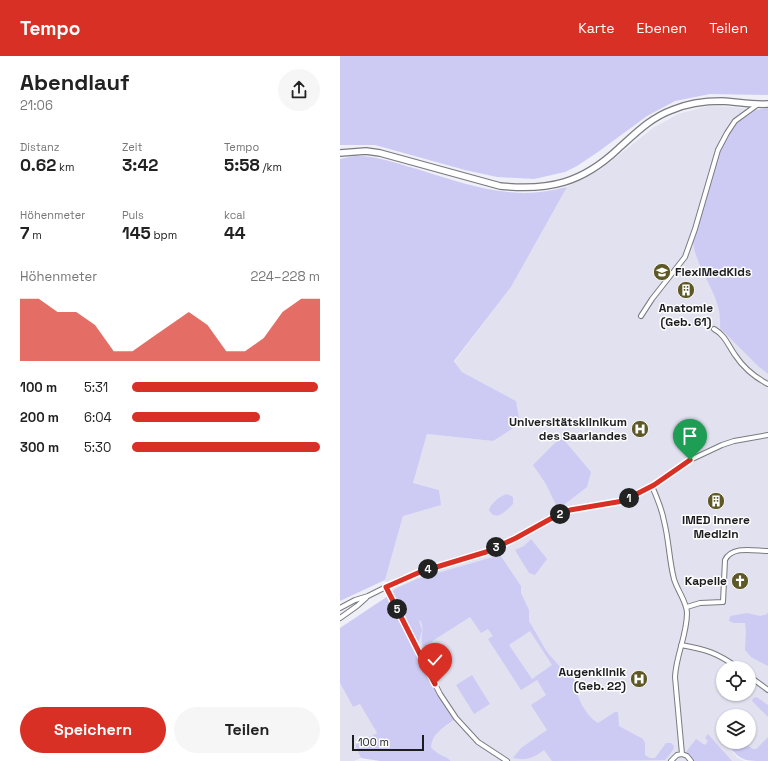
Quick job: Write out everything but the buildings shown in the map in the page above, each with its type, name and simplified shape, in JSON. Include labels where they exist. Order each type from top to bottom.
[{"type":"street","points":[[340,153],[366,150],[380,152],[500,186],[540,188],[557,184],[585,174],[610,157],[650,121],[672,110],[691,104],[709,101],[768,104]]},
{"type":"street","points":[[641,316],[652,299],[685,258],[718,150],[727,133],[735,121],[757,104]]},
{"type":"street","points":[[714,329],[720,332],[735,356],[749,370],[768,384]]},
{"type":"street","points":[[340,608],[420,572],[486,552],[516,538],[561,513],[570,510],[619,502],[638,494],[690,460],[712,449],[734,441],[768,436]]},
{"type":"street","points":[[652,486],[665,522],[674,579],[687,607],[675,677],[682,754]]},
{"type":"street","points":[[687,607],[700,602],[723,602],[725,560],[732,552],[768,551]]},
{"type":"street","points":[[386,587],[440,694],[456,718],[478,742],[507,761]]},
{"type":"street","points":[[340,618],[368,596]]},
{"type":"street","points":[[681,645],[695,647],[719,655],[728,661]]},
{"type":"street","points":[[756,681],[768,690]]},
{"type":"street","points":[[671,761],[677,755],[682,754],[687,756],[691,761]]},
{"type":"shaded area","points":[[340,56],[768,56],[768,95],[710,94],[675,101],[647,116],[598,152],[565,172],[534,179],[497,177],[465,170],[375,145],[340,145]]},
{"type":"shaded area","name":"Universitätsklinikum des Saarlandes","points":[[708,106],[756,110],[768,108],[768,705],[757,697],[764,713],[768,717],[768,737],[756,749],[756,709],[716,709],[716,749],[730,749],[738,758],[744,761],[451,761],[445,756],[436,753],[431,747],[431,741],[439,731],[454,720],[438,695],[388,596],[392,593],[385,580],[403,516],[439,490],[413,483],[427,434],[493,441],[516,401],[462,372],[455,361],[511,287],[567,187],[600,170],[653,128],[678,114]]},
{"type":"shaded area","points":[[768,108],[768,374],[720,328],[718,305],[699,264],[693,242],[720,150],[733,126],[756,110]]},
{"type":"shaded area","points":[[354,156],[386,160],[462,183],[494,190],[525,193],[543,192],[567,187],[511,287],[454,361],[462,372],[516,401],[520,424],[493,441],[427,434],[413,483],[439,490],[441,505],[403,516],[385,580],[340,601],[340,159]]},
{"type":"shaded area","points":[[561,439],[564,440],[591,472],[587,487],[557,510],[546,484],[533,465],[557,441]]},
{"type":"shaded area","points":[[507,494],[513,497],[513,504],[501,514],[492,514],[489,510],[494,502]]},
{"type":"shaded area","points":[[531,539],[547,559],[535,575],[529,573],[515,550],[524,546]]},
{"type":"shaded area","points":[[500,555],[521,586],[521,593],[529,610],[529,621],[547,652],[562,669],[576,675],[576,688],[578,695],[588,714],[598,723],[615,712],[618,712],[619,726],[643,739],[645,743],[645,755],[650,758],[655,758],[666,743],[671,743],[674,746],[673,750],[665,760],[552,761],[544,750],[530,758],[513,758],[521,748],[547,730],[531,705],[546,695],[537,680],[521,690],[488,639],[493,636],[488,629],[481,633],[470,617],[423,647],[422,630],[419,641],[416,642],[392,593],[395,589],[417,579]],"holes":[[[420,620],[422,624],[422,630]],[[530,631],[552,665],[532,679],[509,645]]]},
{"type":"shaded area","points":[[388,596],[438,695],[454,720],[436,735],[431,747],[436,752],[451,761],[380,761],[361,758],[355,745],[377,733],[360,704],[353,707],[340,683],[340,628]]},
{"type":"shaded area","points":[[768,612],[768,666],[751,657],[745,650],[745,623],[734,623],[729,621],[730,616],[747,613],[760,616],[767,614]]},
{"type":"shaded area","points":[[472,675],[490,704],[474,714],[456,685]]},
{"type":"shaded area","points":[[340,683],[353,707],[360,703],[377,733],[355,745],[361,758],[354,761],[340,761]]},
{"type":"shaded area","points":[[756,697],[768,705],[768,717],[752,701],[756,701]]},
{"type":"shaded area","points":[[708,734],[716,743],[716,749],[721,749],[732,761],[693,761],[686,752],[696,739],[705,745],[708,741],[705,738]]},
{"type":"shaded area","points":[[768,737],[768,761],[752,761],[743,759],[731,749],[753,749],[756,749]]},
{"type":"place","name":"FlexiMedKids","points":[[662,272]]},
{"type":"place","name":"Anatomie (Geb. 61)","points":[[686,290]]},
{"type":"place","name":"Universitätsklinikum des Saarlandes","points":[[640,429]]},
{"type":"place","name":"IMED Innere Medizin","points":[[716,501]]},
{"type":"place","name":"Kapelle","points":[[740,581]]},
{"type":"place","name":"Augenklinik (Geb. 22)","points":[[639,679]]},
{"type":"route","points":[[435,684],[386,587],[420,572],[486,552],[516,538],[561,513],[570,510],[623,501],[654,485],[690,460]]}]
